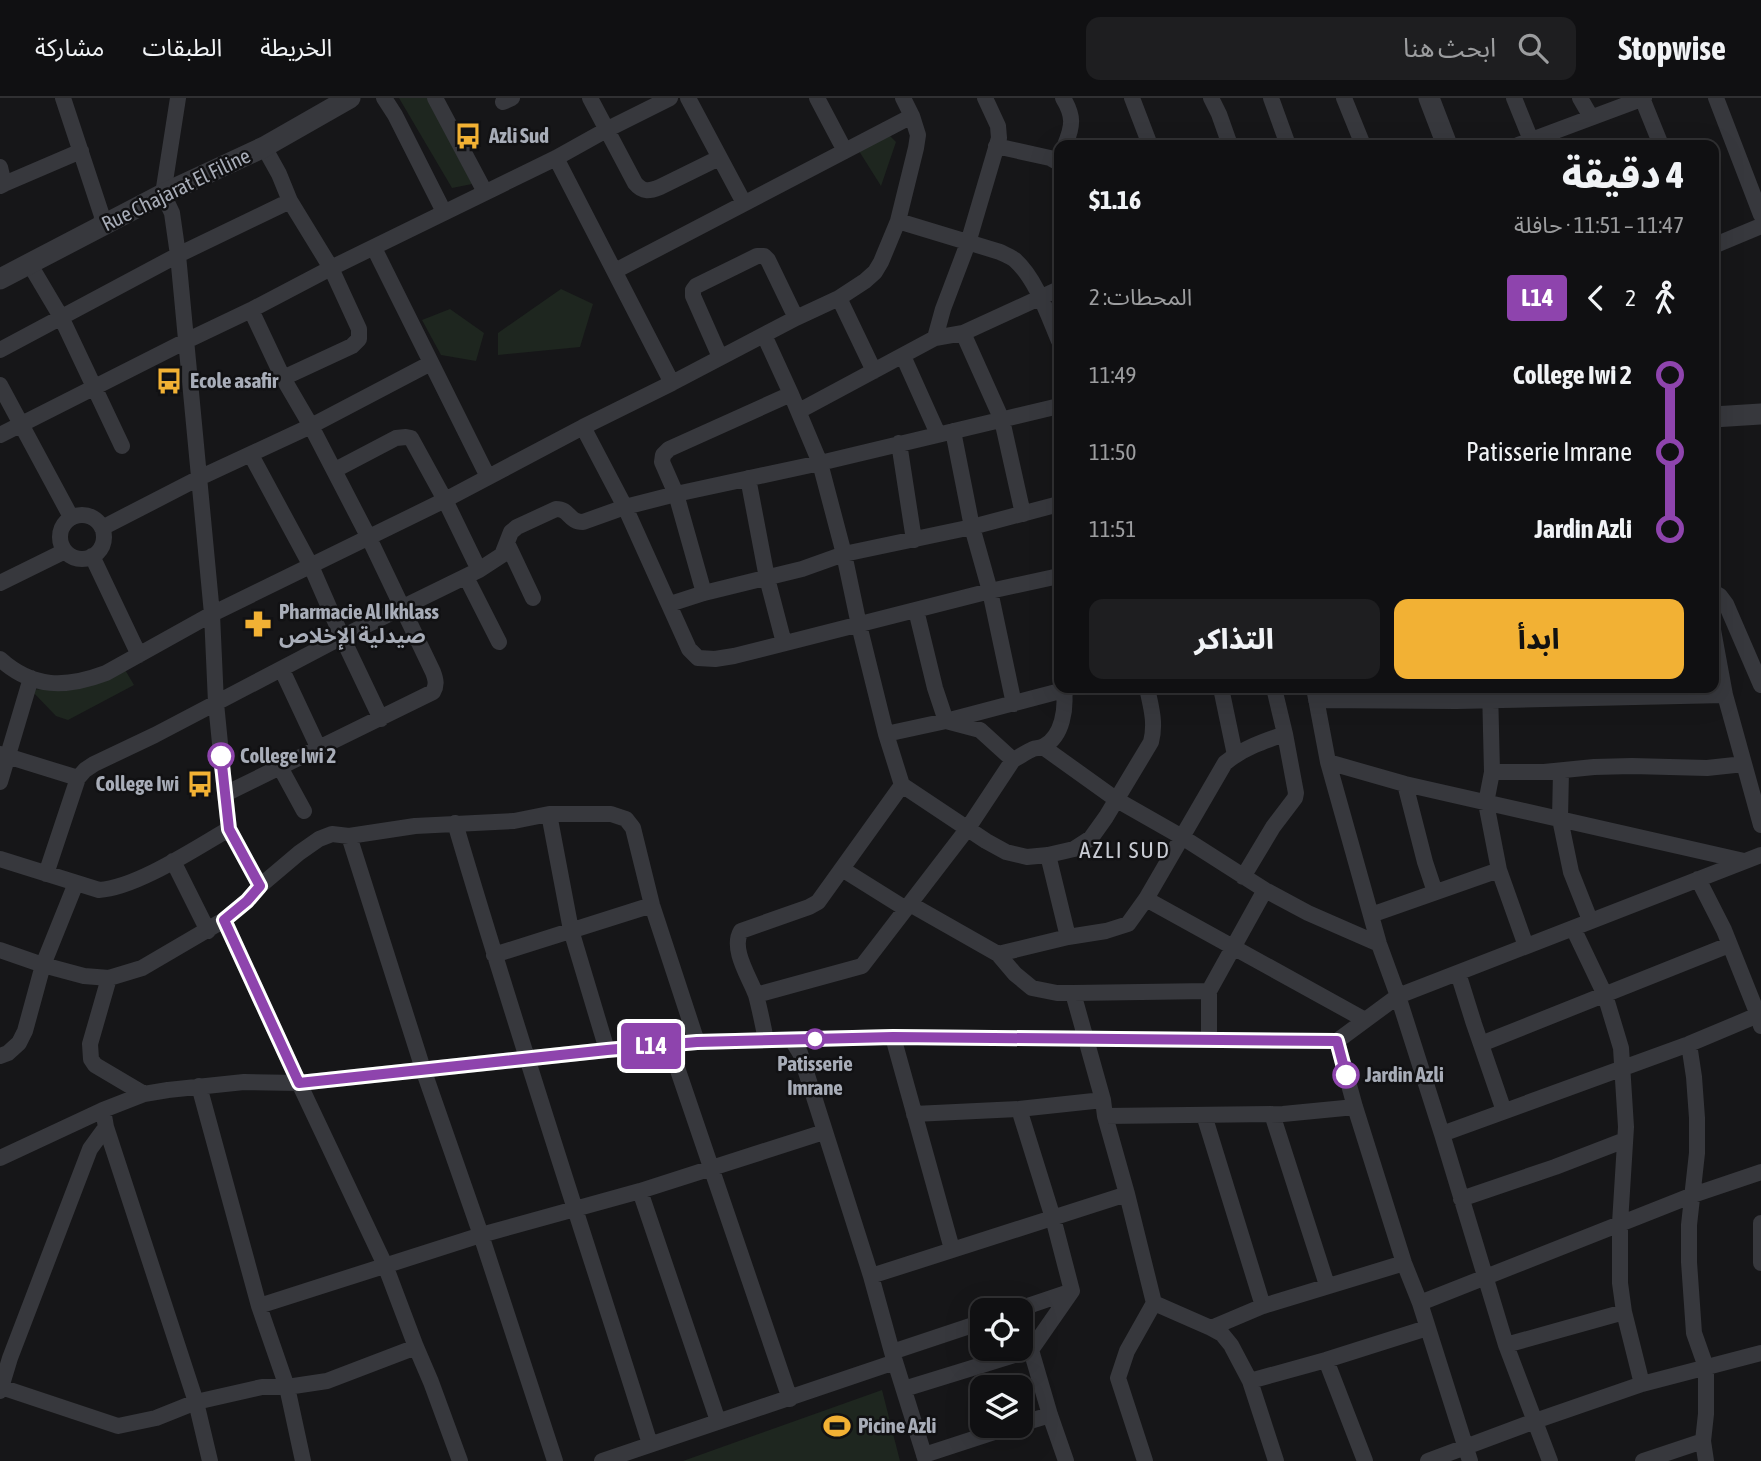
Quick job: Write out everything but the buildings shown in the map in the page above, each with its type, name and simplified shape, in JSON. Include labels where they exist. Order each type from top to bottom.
[{"type":"street","points":[[63,98],[102,216],[101,227]]},
{"type":"street","points":[[178,98],[163,194],[172,213],[178,256],[212,614],[216,703],[225,794],[229,829],[260,886]]},
{"type":"street","name":"Rue Chajarat El Filine","points":[[0,279],[163,194],[264,147],[350,98]]},
{"type":"street","points":[[384,98],[444,212]]},
{"type":"street","points":[[435,98],[485,192]]},
{"type":"street","points":[[590,98],[635,183],[644,191],[651,191],[719,158]]},
{"type":"street","points":[[0,435],[556,158],[670,98]]},
{"type":"street","points":[[688,98],[744,203]]},
{"type":"street","points":[[817,98],[845,151]]},
{"type":"street","points":[[0,659],[19,673],[52,684],[69,684],[106,673],[212,614],[445,500],[839,298],[875,272],[898,222],[918,135],[903,98]]},
{"type":"street","points":[[935,338],[968,243],[999,138],[998,126],[985,98]]},
{"type":"street","points":[[1063,98],[1072,117],[1067,140]]},
{"type":"street","points":[[1132,98],[1148,140]]},
{"type":"street","points":[[1211,98],[1228,140]]},
{"type":"street","points":[[1271,98],[1286,140]]},
{"type":"street","points":[[1344,98],[1361,140]]},
{"type":"street","points":[[1429,98],[1445,140]]},
{"type":"street","points":[[1514,98],[1527,140]]},
{"type":"street","points":[[1580,98],[1591,117]]},
{"type":"street","points":[[1537,140],[1643,98],[1659,140]]},
{"type":"street","points":[[1716,98],[1761,215]]},
{"type":"street","points":[[615,271],[912,116]]},
{"type":"street","points":[[996,146],[1054,160]]},
{"type":"street","points":[[264,147],[290,201],[331,268],[359,329],[359,339],[352,346],[283,378]]},
{"type":"street","points":[[0,167],[2,185],[81,151]]},
{"type":"street","points":[[556,158],[672,383]]},
{"type":"street","points":[[0,350],[178,256],[290,201]]},
{"type":"street","points":[[898,222],[1000,252],[1014,259],[1027,275],[1054,330]]},
{"type":"street","points":[[1719,244],[1761,226]]},
{"type":"street","points":[[374,248],[488,477]]},
{"type":"street","points":[[720,357],[693,296],[696,286],[757,256],[764,256],[796,318]]},
{"type":"street","points":[[29,263],[61,317],[122,446]]},
{"type":"street","points":[[799,411],[935,338],[962,333],[1054,291]]},
{"type":"street","points":[[839,298],[874,371]]},
{"type":"street","points":[[225,794],[382,719],[433,692],[436,687],[433,672],[369,538],[335,470],[283,378],[251,310]]},
{"type":"street","points":[[962,333],[1002,420],[1023,513]]},
{"type":"street","points":[[764,335],[820,463],[886,734],[902,785],[1006,852],[1027,857],[1074,849],[1091,838],[1151,742],[1154,721],[1148,693]]},
{"type":"street","points":[[903,356],[946,433],[990,591],[1014,704]]},
{"type":"street","points":[[102,528],[199,478],[311,426],[431,363]]},
{"type":"street","points":[[0,385],[71,517]]},
{"type":"street","points":[[704,593],[676,494],[662,462],[663,455],[669,449],[791,394]]},
{"type":"street","points":[[46,874],[78,778],[85,770],[472,573],[502,555],[511,532],[517,527],[556,509],[566,512],[571,520],[583,522],[676,494],[1054,407]]},
{"type":"street","points":[[1719,417],[1761,414]]},
{"type":"street","points":[[583,427],[625,508],[689,649],[698,658],[734,656],[1054,577]]},
{"type":"street","points":[[335,470],[396,438],[411,438],[445,500],[499,642]]},
{"type":"street","points":[[899,443],[914,540]]},
{"type":"street","points":[[251,455],[311,566],[382,719]]},
{"type":"street","points":[[748,478],[767,579],[784,643]]},
{"type":"street","points":[[670,604],[802,569],[844,554],[972,527],[1054,505]]},
{"type":"street","points":[[79,514],[96,519],[102,528],[104,538],[100,550],[85,559],[76,558],[65,551],[60,542],[63,524],[79,514]]},
{"type":"street","points":[[507,544],[533,597]]},
{"type":"street","points":[[0,583],[65,551]]},
{"type":"street","points":[[92,556],[139,655]]},
{"type":"street","points":[[1719,595],[1726,604],[1761,685]]},
{"type":"street","points":[[916,610],[946,721]]},
{"type":"street","points":[[1719,662],[1725,695],[1761,825]]},
{"type":"street","points":[[282,670],[319,749]]},
{"type":"street","points":[[0,782],[4,756],[32,678]]},
{"type":"street","points":[[886,734],[1054,693]]},
{"type":"street","points":[[756,995],[862,966],[968,828],[1013,760],[1043,747],[1053,738],[1065,709],[1067,693]]},
{"type":"street","points":[[1223,693],[1235,755]]},
{"type":"street","points":[[1243,877],[1273,827],[1295,799],[1295,785],[1275,693]]},
{"type":"street","points":[[1549,1461],[1506,1345],[1442,1134],[1379,944],[1328,762],[1315,694],[1725,695]]},
{"type":"street","points":[[1490,694],[1492,772],[1486,803],[1499,870],[1526,946]]},
{"type":"street","points":[[946,721],[980,730],[1013,760]]},
{"type":"street","points":[[998,954],[1068,937],[1106,932],[1128,924],[1146,899],[1226,763],[1260,742],[1285,734]]},
{"type":"street","points":[[1043,747],[1117,800],[1182,836],[1265,890],[1308,914],[1379,944]]},
{"type":"street","points":[[4,756],[78,778]]},
{"type":"street","points":[[1328,762],[1405,784],[1744,861]]},
{"type":"street","points":[[1492,772],[1544,772],[1622,766],[1707,768],[1744,764]]},
{"type":"street","points":[[281,767],[304,811]]},
{"type":"street","points":[[1560,771],[1560,819],[1571,872],[1590,920]]},
{"type":"street","points":[[1405,784],[1435,892]]},
{"type":"street","points":[[766,1040],[756,995],[738,948],[738,936],[741,931],[818,902],[902,785]]},
{"type":"street","points":[[549,814],[570,930],[607,1050]]},
{"type":"street","points":[[0,950],[84,976],[109,978],[142,968],[208,931],[319,839],[332,834],[349,836],[415,826],[514,821],[549,814],[611,814],[626,819],[633,828],[652,905],[697,1042]]},
{"type":"street","points":[[455,823],[526,1059],[650,1444]]},
{"type":"street","points":[[0,859],[99,890],[110,889],[173,861],[229,829]]},
{"type":"street","points":[[349,836],[423,1069],[555,1461]]},
{"type":"street","points":[[1048,855],[1068,937]]},
{"type":"street","points":[[0,1158],[144,1094],[244,1082],[299,1083],[669,1044],[893,1037],[1337,1041],[1398,996],[1761,855]]},
{"type":"street","points":[[173,861],[208,931]]},
{"type":"street","points":[[842,869],[998,954],[1015,974],[1032,988],[1057,993],[1209,991]]},
{"type":"street","points":[[1371,915],[1499,870]]},
{"type":"street","points":[[1442,1134],[1760,1020],[1724,930],[1698,879]]},
{"type":"street","points":[[0,1056],[8,1054],[19,1043],[25,1031],[43,965],[75,883]]},
{"type":"street","points":[[1209,1039],[1209,991],[1265,890]]},
{"type":"street","points":[[1146,899],[1365,1020]]},
{"type":"street","points":[[494,955],[652,905]]},
{"type":"street","points":[[224,920],[385,1265],[460,1461]]},
{"type":"street","points":[[1573,928],[1605,995],[1621,1048],[1624,1068],[1625,1140],[1620,1283],[1624,1312],[1642,1384]]},
{"type":"street","points":[[1482,1044],[1729,945]]},
{"type":"street","points":[[1458,973],[1504,1111]]},
{"type":"street","points":[[109,978],[90,1044],[91,1059],[96,1065],[144,1094]]},
{"type":"street","points":[[1073,993],[1154,1303],[1127,1351],[1118,1378],[1144,1461]]},
{"type":"street","points":[[893,1037],[952,1249]]},
{"type":"street","points":[[792,1040],[800,1053],[871,1276],[925,1458],[980,1438]]},
{"type":"street","points":[[1337,1041],[1404,1263],[1420,1303],[1468,1454]]},
{"type":"street","points":[[669,1044],[790,1399]]},
{"type":"street","points":[[1689,1044],[1697,1118],[1697,1153],[1689,1225],[1690,1295],[1694,1333],[1706,1367],[1703,1441],[1706,1461]]},
{"type":"street","points":[[199,1086],[259,1306],[287,1387],[303,1461]]},
{"type":"street","points":[[914,1114],[1104,1108],[1203,1115],[1272,1114],[1355,1107]]},
{"type":"street","points":[[1019,1109],[1053,1218],[1072,1291],[1033,1347]]},
{"type":"street","points":[[103,1110],[106,1127],[196,1402],[210,1461]]},
{"type":"street","points":[[1272,1114],[1327,1285]]},
{"type":"street","points":[[1203,1115],[1263,1306]]},
{"type":"street","points":[[106,1127],[90,1149],[5,1355],[1,1389],[118,1426],[156,1418],[196,1402],[262,1387],[287,1387],[327,1381],[416,1347]]},
{"type":"street","points":[[259,1306],[481,1235],[640,1191],[824,1132]]},
{"type":"street","points":[[1461,1199],[1625,1140]]},
{"type":"street","points":[[1420,1303],[1620,1223],[1761,1172]]},
{"type":"street","points":[[640,1191],[718,1421]]},
{"type":"street","points":[[871,1276],[1127,1194]]},
{"type":"street","points":[[1761,1223],[1761,1263]]},
{"type":"street","points":[[1211,1328],[1263,1306],[1404,1263]]},
{"type":"street","points":[[1033,1304],[1072,1291]]},
{"type":"street","points":[[1154,1303],[1211,1328],[1222,1334],[1231,1345],[1250,1381],[1276,1461]]},
{"type":"street","points":[[1506,1345],[1624,1312]]},
{"type":"street","points":[[602,1461],[790,1399],[970,1327]]},
{"type":"street","points":[[1250,1381],[1427,1328]]},
{"type":"street","points":[[1428,1461],[1468,1454],[1535,1421],[1642,1384],[1761,1353]]},
{"type":"street","points":[[1033,1357],[1066,1461]]},
{"type":"street","points":[[1326,1360],[1365,1461]]},
{"type":"street","points":[[904,1390],[996,1361]]},
{"type":"street","points":[[1033,1420],[1050,1415]]},
{"type":"street","points":[[1643,1461],[1703,1441]]},
{"type":"shaded area","points":[[399,98],[427,98],[472,184],[452,188]]},
{"type":"shaded area","points":[[887,133],[896,142],[881,186],[859,151]]},
{"type":"shaded area","points":[[561,289],[593,304],[580,347],[498,355],[498,333]]},
{"type":"shaded area","points":[[450,309],[484,333],[476,361],[441,355],[422,320]]},
{"type":"shaded area","points":[[124,668],[134,685],[68,720],[56,716],[31,690],[62,687]]},
{"type":"shaded area","name":"Picine Azli","points":[[882,1390],[900,1461],[683,1461]]},
{"type":"bus line","name":"L14","points":[[221,756],[229,829],[260,886],[224,920],[299,1083],[669,1044],[893,1037],[1337,1041],[1346,1075]]},
{"type":"place","name":"Azli Sud","points":[[468,136]]},
{"type":"place","name":"Ecole asafir","points":[[169,381]]},
{"type":"place","name":"Pharmacie Al Ikhlass صيدلية الإخلاص","points":[[258,624]]},
{"type":"place","name":"College Iwi 2","points":[[221,756]]},
{"type":"place","name":"College Iwi","points":[[200,784]]},
{"type":"place","name":"Patisserie Imrane","points":[[815,1039]]},
{"type":"place","name":"Jardin Azli","points":[[1346,1075]]},
{"type":"place","name":"Picine Azli","points":[[837,1426]]},
{"type":"district","name":"AZLI SUD","points":[[1125,850]]}]
